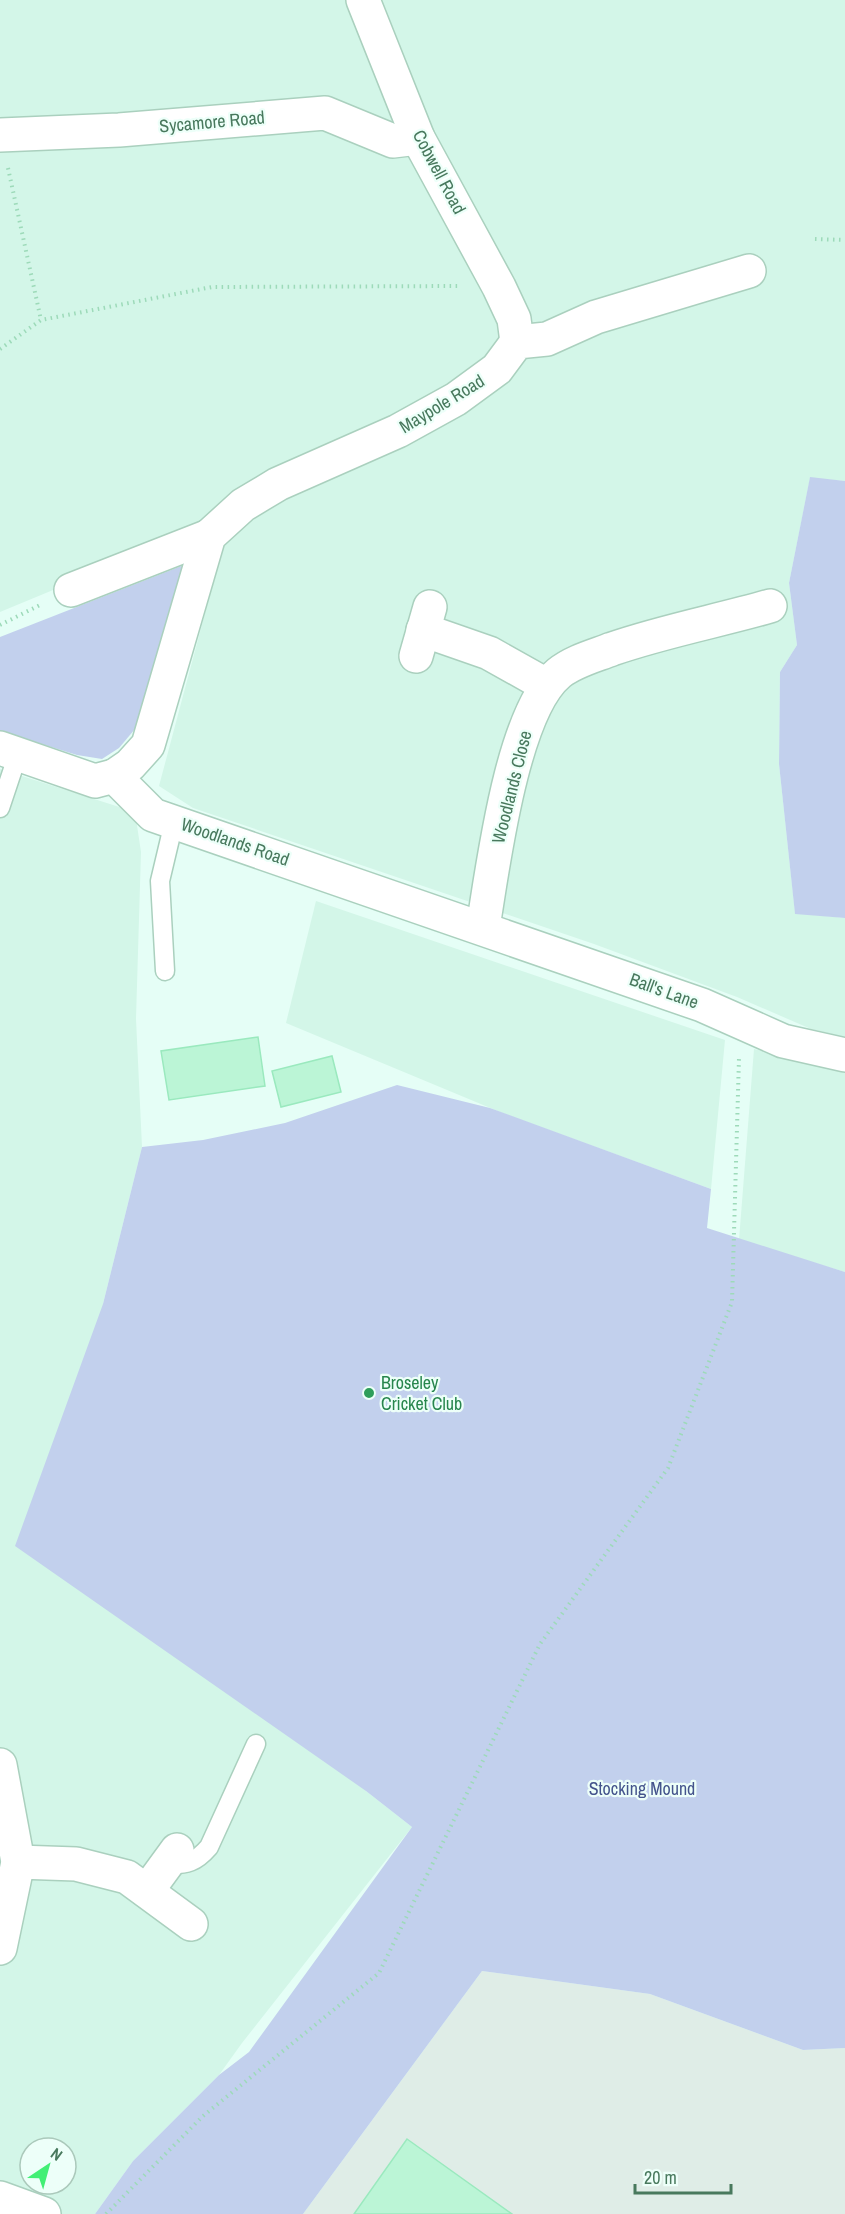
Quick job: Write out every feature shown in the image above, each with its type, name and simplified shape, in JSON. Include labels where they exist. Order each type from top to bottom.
[{"type":"street","name":"Cobwell Road","points":[[363,0],[418,138],[514,319],[517,342]]},
{"type":"street","name":"Sycamore Road","points":[[1,135],[119,130],[325,113],[393,141],[418,138]]},
{"type":"street","points":[[517,342],[547,339],[596,317],[749,271]]},
{"type":"street","name":"Maypole Road","points":[[72,590],[210,536],[243,505],[278,484],[398,431],[456,399],[497,369],[517,342]]},
{"type":"street","points":[[9,751],[95,781],[114,776],[130,765],[148,745],[210,536]]},
{"type":"street","name":"Woodlands Close","points":[[483,927],[502,811],[528,722],[546,686],[561,672],[581,660],[654,635],[770,606]]},
{"type":"street","points":[[423,631],[489,653],[546,686]]},
{"type":"street","name":"Woodlands Road","points":[[114,776],[153,815],[483,927]]},
{"type":"street","name":"Ball's Lane","points":[[483,927],[702,1005],[783,1041],[845,1054]]},
{"type":"street","points":[[0,1766],[18,1862],[0,1947]]},
{"type":"street","points":[[147,1891],[172,1857]]},
{"type":"street","points":[[18,1862],[86,1866],[126,1877],[191,1924]]},
{"type":"street","points":[[0,2198],[44,2214]]},
{"type":"lane","points":[[0,808],[9,751]]},
{"type":"lane","points":[[165,971],[160,881],[174,822]]},
{"type":"lane","points":[[172,1857],[187,1865],[199,1858],[209,1847],[256,1744]]},
{"type":"path","points":[[1,135],[40,320]]},
{"type":"path","points":[[815,239],[845,240]]},
{"type":"path","points":[[0,349],[40,320],[212,287],[499,287]]},
{"type":"path","points":[[0,625],[72,590]]},
{"type":"path","points":[[106,2214],[203,2116],[379,1973],[540,1644],[668,1468],[732,1302],[740,1022]]},
{"type":"shaded area","points":[[0,0],[845,0],[845,481],[810,478],[789,583],[797,645],[780,672],[779,764],[795,913],[845,918],[845,1037],[811,1029],[737,997],[594,944],[193,808],[159,786],[220,557],[193,532],[0,612]]},
{"type":"shaded area","points":[[0,769],[135,812],[141,852],[136,1019],[142,1147],[103,1304],[366,1791],[412,1827],[219,2075],[133,2161],[95,2214],[0,2214]]},
{"type":"shaded area","points":[[316,901],[725,1040],[711,1189],[500,1112],[286,1023]]},
{"type":"shaded area","points":[[754,1049],[845,1069],[845,1272],[739,1240]]},
{"type":"shaded area","points":[[482,1971],[650,1994],[803,2050],[845,2048],[845,2214],[303,2214]]},
{"type":"green space","points":[[810,477],[845,481],[845,918],[795,914],[779,764],[780,672],[797,645],[789,583]]},
{"type":"green space","points":[[184,565],[140,723],[119,748],[102,759],[77,755],[0,731],[0,637]]},
{"type":"green space","name":"Stocking Mound","points":[[397,1085],[490,1108],[711,1189],[707,1228],[845,1272],[845,2048],[803,2050],[650,1994],[482,1971],[303,2214],[95,2214],[133,2161],[219,2075],[249,2052],[412,1827],[366,1791],[15,1546],[103,1304],[142,1147],[203,1140],[285,1123]]},
{"type":"building","points":[[258,1037],[265,1086],[169,1100],[161,1051]]},
{"type":"building","points":[[332,1056],[341,1092],[281,1107],[272,1071]]},
{"type":"building","points":[[407,2139],[512,2214],[354,2214]]},
{"type":"place","name":"Broseley Cricket Club","points":[[369,1393]]}]
